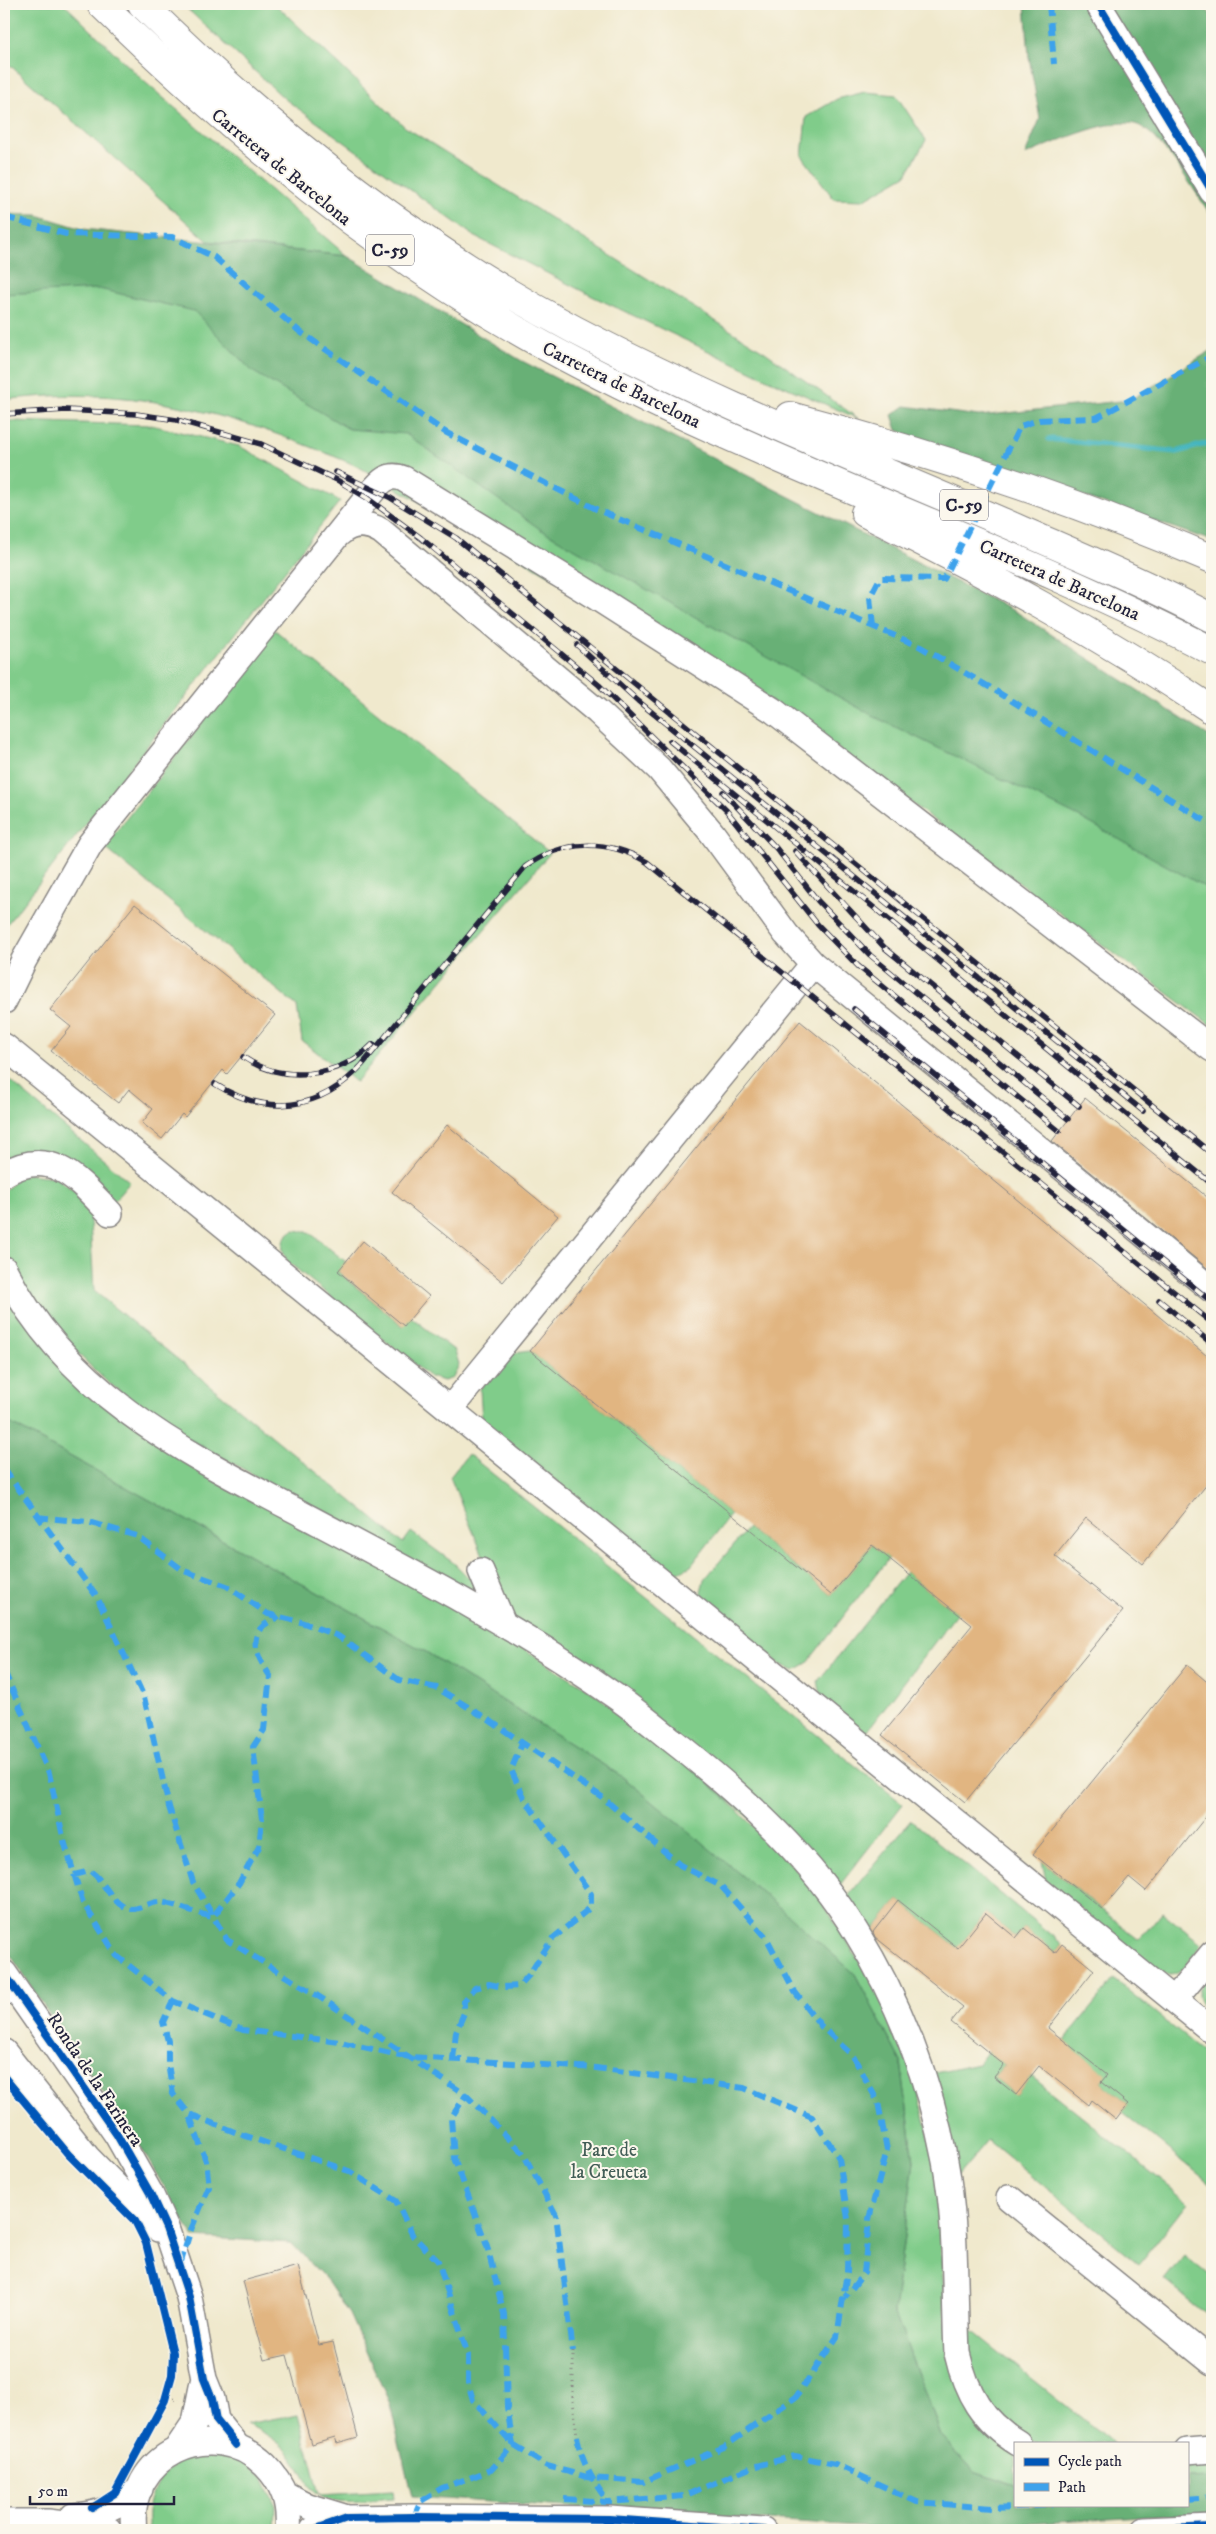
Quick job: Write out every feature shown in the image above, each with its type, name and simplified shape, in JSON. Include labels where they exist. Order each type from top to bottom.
[{"type":"highway","name":"Carretera de Barcelona","points":[[101,4],[194,93],[316,196],[422,272],[543,345],[722,433],[1060,578],[1212,651]]},
{"type":"highway","name":"Carretera de Barcelona","points":[[142,4],[216,76],[321,164],[425,240],[575,330],[714,396],[1076,554],[1212,618]]},
{"type":"highway","points":[[714,396],[866,436],[988,473],[1117,519],[1212,559]]},
{"type":"highway","points":[[722,433],[866,513],[980,570],[1117,649],[1212,710]]},
{"type":"street","points":[[1098,4],[1212,191]]},
{"type":"street","points":[[4,1001],[24,960],[90,844],[385,478],[394,476],[404,479],[596,597],[774,711],[1212,1049]]},
{"type":"street","points":[[340,533],[349,526],[358,525],[381,531],[627,737],[686,799],[786,934],[813,964],[1212,1290]]},
{"type":"street","points":[[450,1410],[813,964]]},
{"type":"street","points":[[4,1046],[1212,2031]]},
{"type":"street","points":[[4,1174],[20,1166],[33,1164],[59,1167],[76,1178],[110,1213]]},
{"type":"street","points":[[4,1269],[32,1316],[61,1350],[124,1410],[156,1434],[194,1457],[503,1623],[617,1696],[725,1783],[767,1821],[801,1859],[855,1930],[901,2019],[919,2062],[945,2160],[952,2204],[957,2353],[966,2386],[990,2422],[1017,2442]]},
{"type":"street","points":[[481,1571],[503,1623]]},
{"type":"street","points":[[1174,2000],[1212,1954]]},
{"type":"street","name":"Ronda de la Farinera","points":[[4,1972],[117,2135],[150,2193],[174,2248],[189,2297],[201,2389]]},
{"type":"street","name":"Ronda de la Farinera","points":[[4,2052],[87,2157],[138,2207],[174,2248]]},
{"type":"street","points":[[1009,2198],[1212,2362]]},
{"type":"street","points":[[201,2389],[212,2399],[216,2420],[236,2445]]},
{"type":"street","points":[[176,2450],[195,2422],[199,2411],[201,2389]]},
{"type":"street","points":[[134,2530],[132,2521],[136,2498],[146,2476],[156,2464],[176,2450],[203,2442],[236,2445],[253,2453],[278,2478],[285,2494],[290,2514],[288,2530]]},
{"type":"street","points":[[1188,2451],[1212,2449]]},
{"type":"street","points":[[48,2522],[66,2517],[101,2513],[125,2500],[140,2489]]},
{"type":"street","points":[[285,2494],[308,2506],[347,2518],[610,2519],[763,2530]]},
{"type":"street","points":[[313,2530],[347,2518]]},
{"type":"street","points":[[4,2522],[48,2522],[110,2530]]},
{"type":"street","points":[[1144,2530],[1212,2527]]},
{"type":"path","points":[[573,2351],[573,2401],[577,2436]]},
{"type":"path","points":[[162,2403],[201,2389]]},
{"type":"path","points":[[162,2403],[167,2391]]},
{"type":"green space","points":[[4,4],[64,4],[146,83],[347,256],[208,241],[4,60]]},
{"type":"green space","points":[[182,4],[275,4],[405,127],[765,352],[859,419],[772,381],[594,297],[474,236],[285,99]]},
{"type":"green space","points":[[1025,4],[1202,4],[1212,16],[1212,217],[1166,150],[1155,138],[1135,124],[1123,123],[1095,128],[1025,155],[1040,119],[1029,57]]},
{"type":"green space","points":[[865,92],[896,95],[926,140],[906,175],[863,200],[834,199],[802,156],[806,117],[837,99]]},
{"type":"green space","points":[[4,214],[37,215],[83,229],[347,256],[522,361],[1018,613],[1212,738],[1212,891],[1079,817],[877,718],[704,622],[540,529],[406,434],[349,429],[252,371],[194,311],[99,289],[4,294]]},
{"type":"green space","points":[[4,268],[152,274],[1212,877],[1212,1026],[783,708],[357,466],[270,432],[228,418],[185,408],[142,400],[98,396],[52,396],[4,400]]},
{"type":"green space","points":[[1212,350],[1212,541],[911,437],[897,430],[892,415],[905,406],[979,416],[1130,400]]},
{"type":"green space","points":[[10,421],[151,425],[239,446],[340,501],[7,924],[4,934],[4,423]]},
{"type":"green space","points":[[275,630],[550,853],[356,1082],[302,1041],[297,1006],[104,847]]},
{"type":"green space","points":[[4,1076],[130,1182],[113,1202],[76,1170],[4,1166]]},
{"type":"green space","points":[[27,1174],[56,1177],[89,1202],[94,1291],[403,1543],[411,1532],[455,1564],[477,1586],[476,1596],[467,1595],[163,1424],[106,1381],[73,1349],[23,1288],[4,1250],[4,1192],[16,1179]]},
{"type":"green space","points":[[294,1230],[309,1232],[346,1262],[338,1272],[403,1326],[411,1317],[455,1351],[459,1364],[453,1378],[444,1381],[430,1377],[288,1262],[283,1244],[286,1236]]},
{"type":"green space","points":[[4,1289],[49,1351],[591,1691],[708,1781],[811,1884],[878,1991],[917,2086],[936,2165],[948,2357],[1014,2449],[1014,2485],[974,2471],[941,2435],[894,2311],[914,2161],[901,2062],[855,1974],[624,1778],[426,1652],[4,1420]]},
{"type":"green space","points":[[530,1351],[731,1514],[691,1566],[679,1572],[665,1569],[482,1421],[480,1389],[507,1354]]},
{"type":"green space","name":"Parc de la Creueta","points":[[4,1420],[426,1652],[624,1778],[770,1899],[855,1974],[901,2062],[914,2162],[894,2311],[941,2435],[974,2471],[1014,2485],[1014,2506],[1188,2506],[1188,2478],[1212,2477],[1212,2513],[922,2530],[412,2497],[390,2404],[349,2314],[325,2278],[291,2243],[193,2237],[136,2139],[62,2034],[4,1945]]},
{"type":"green space","points":[[468,1454],[903,1804],[836,1890],[509,1617],[450,1477]]},
{"type":"green space","points":[[748,1528],[831,1595],[872,1545],[889,1558],[807,1663],[795,1670],[781,1665],[702,1597],[701,1591],[704,1580]]},
{"type":"green space","points":[[906,1572],[957,1613],[866,1732],[821,1696],[818,1681]]},
{"type":"green space","points":[[911,1820],[1062,1944],[1055,1953],[1024,1928],[1016,1938],[986,1913],[958,1948],[898,1900],[868,1937],[845,1900]]},
{"type":"green space","points":[[1042,1861],[1139,1940],[1162,1912],[1202,1944],[1184,1968],[1178,1972],[1166,1974],[1158,1971],[1046,1881]]},
{"type":"green space","points":[[1212,1970],[1212,2015],[1201,2003],[1198,1993],[1202,1983]]},
{"type":"green space","points":[[1114,1979],[1212,2059],[1212,2185],[1122,2112],[1128,2104],[1101,2082],[1106,2075],[1064,2041]]},
{"type":"green space","points":[[988,2051],[1004,2065],[994,2077],[1016,2095],[1031,2076],[1188,2202],[1139,2264],[988,2140],[957,2177],[931,2074],[978,2064]]},
{"type":"green space","points":[[1184,2255],[1212,2278],[1212,2319],[1164,2280]]},
{"type":"green space","points":[[966,2326],[1112,2442],[1039,2442],[1028,2438],[994,2411],[973,2375]]},
{"type":"green space","points":[[298,2414],[319,2494],[308,2483],[288,2452],[269,2436],[246,2424]]},
{"type":"green space","points":[[207,2453],[238,2458],[263,2477],[276,2506],[275,2530],[149,2530],[148,2511],[150,2502],[157,2484],[163,2476],[177,2463]]},
{"type":"green space","points":[[1212,2459],[1212,2477],[1188,2478],[1188,2460]]},
{"type":"green space","points":[[393,2490],[394,2498],[339,2501],[319,2494]]},
{"type":"building","points":[[135,904],[275,1015],[227,1074],[223,1070],[185,1117],[182,1114],[162,1139],[142,1123],[153,1109],[129,1089],[118,1103],[51,1051],[71,1027],[50,1010]]},
{"type":"building","points":[[800,1021],[1212,1360],[1212,1478],[1143,1564],[1086,1518],[1055,1556],[1123,1611],[965,1802],[882,1735],[972,1625],[872,1545],[831,1595],[530,1351]]},
{"type":"building","points":[[1085,1098],[1212,1201],[1212,1272],[1052,1141]]},
{"type":"building","points":[[447,1125],[558,1216],[503,1282],[392,1192]]},
{"type":"building","points":[[363,1241],[429,1296],[404,1326],[338,1271]]},
{"type":"building","points":[[1187,1665],[1212,1686],[1212,1809],[1146,1891],[1129,1877],[1102,1909],[1033,1854]]},
{"type":"building","points":[[898,1900],[958,1948],[986,1913],[1016,1938],[1024,1928],[1055,1953],[1062,1944],[1094,1970],[1048,2028],[1107,2075],[1101,2082],[1128,2104],[1116,2120],[1091,2100],[1088,2105],[1039,2066],[1016,2095],[994,2077],[1004,2065],[951,2022],[963,2007],[875,1937],[873,1932]]},
{"type":"building","points":[[298,2266],[319,2345],[333,2342],[358,2437],[337,2443],[335,2437],[311,2444],[287,2355],[264,2360],[243,2281]]},
{"type":"waterway","points":[[1049,439],[1177,452],[1212,442]]},
{"type":"railway","points":[[4,414],[66,410],[136,414],[177,420],[261,444],[337,480],[367,498],[421,538],[599,685],[726,810],[818,925],[858,966],[1059,1131]]},
{"type":"railway","points":[[336,472],[389,497],[456,538],[1212,1154]]},
{"type":"railway","points":[[577,645],[638,701],[1143,1111]]},
{"type":"railway","points":[[670,741],[1212,1184]]},
{"type":"railway","points":[[723,792],[776,848],[818,901],[870,955],[1068,1119]]},
{"type":"railway","points":[[215,1084],[235,1095],[273,1105],[311,1100],[329,1092],[362,1065],[525,867],[554,851],[570,847],[585,845],[616,849],[632,854],[647,862],[1212,1323]]},
{"type":"railway","points":[[795,851],[885,948],[1079,1106]]},
{"type":"railway","points":[[854,1009],[1212,1302]]},
{"type":"railway","points":[[243,1057],[258,1066],[275,1071],[293,1074],[310,1073],[328,1070],[344,1064],[360,1055],[373,1044]]},
{"type":"railway","points":[[1159,1300],[1212,1344]]},
{"type":"marked path","points":[[1049,4],[1054,64]]},
{"type":"marked path","points":[[4,217],[66,234],[172,237],[214,257],[299,331],[445,432],[600,511],[919,646],[991,688],[1212,825]]},
{"type":"marked path","points":[[873,627],[870,597],[880,578],[944,579],[1020,426],[1039,420],[1096,418],[1212,356]]},
{"type":"marked path","points":[[4,1469],[97,1597],[144,1697],[169,1807],[193,1882],[227,1940],[321,1998],[466,2095],[523,2153],[556,2215],[573,2351]]},
{"type":"marked path","points":[[37,1517],[88,1522],[137,1536],[184,1571],[227,1586],[268,1614],[301,1622],[338,1636],[399,1680],[437,1688],[489,1720],[602,1797],[680,1865],[721,1886],[766,1937],[795,1992],[821,2026],[853,2056],[878,2102],[887,2150],[869,2219],[864,2273],[845,2297]]},
{"type":"marked path","points":[[74,1875],[90,1871],[99,1879],[114,1899],[128,1909],[162,1902],[213,1917],[239,1883],[259,1847],[262,1819],[253,1747],[264,1730],[270,1676],[257,1652],[256,1640],[257,1634],[263,1626],[279,1616]]},
{"type":"marked path","points":[[4,1671],[49,1773],[64,1841],[83,1903],[117,1956],[173,2001],[243,2030],[340,2042],[409,2057],[596,2068],[744,2088],[812,2117],[839,2158],[848,2219],[847,2272],[837,2337],[796,2397],[724,2447],[643,2482],[591,2478],[547,2466],[513,2445],[473,2400],[468,2383],[468,2355],[438,2261],[413,2236],[396,2201],[349,2171],[240,2134],[189,2114],[173,2094],[168,2064],[168,2041],[163,2022],[173,2001]]},
{"type":"marked path","points":[[453,2060],[456,2032],[464,2013],[464,2001],[475,1988],[489,1984],[503,1987],[519,1986],[529,1975],[552,1939],[591,1907],[591,1894],[524,1798],[511,1770],[522,1744]]},
{"type":"marked path","points":[[414,2517],[421,2501],[442,2488],[491,2470],[513,2445],[507,2407],[504,2314],[487,2246],[454,2158],[451,2118],[466,2095]]},
{"type":"marked path","points":[[180,2265],[190,2232],[209,2187],[206,2161],[189,2114]]},
{"type":"marked path","points":[[577,2436],[581,2454],[588,2471],[608,2502]]},
{"type":"marked path","points":[[564,2499],[608,2502],[684,2496],[752,2467],[795,2456],[835,2464],[917,2502],[992,2508],[1032,2506]]},
{"type":"marked path","points":[[1188,2499],[1212,2497]]},
{"type":"cycle path","points":[[1098,4],[1212,191]]},
{"type":"cycle path","points":[[4,1973],[117,2135],[150,2193],[166,2228],[189,2297],[204,2379],[212,2399],[216,2420],[236,2445]]},
{"type":"cycle path","points":[[4,2077],[68,2154],[135,2221],[146,2243],[173,2353],[172,2375],[165,2400],[115,2493],[92,2508]]},
{"type":"cycle path","points":[[313,2530],[347,2518],[414,2517],[610,2519],[763,2530]]},
{"type":"cycle path","points":[[1144,2530],[1212,2527]]}]
